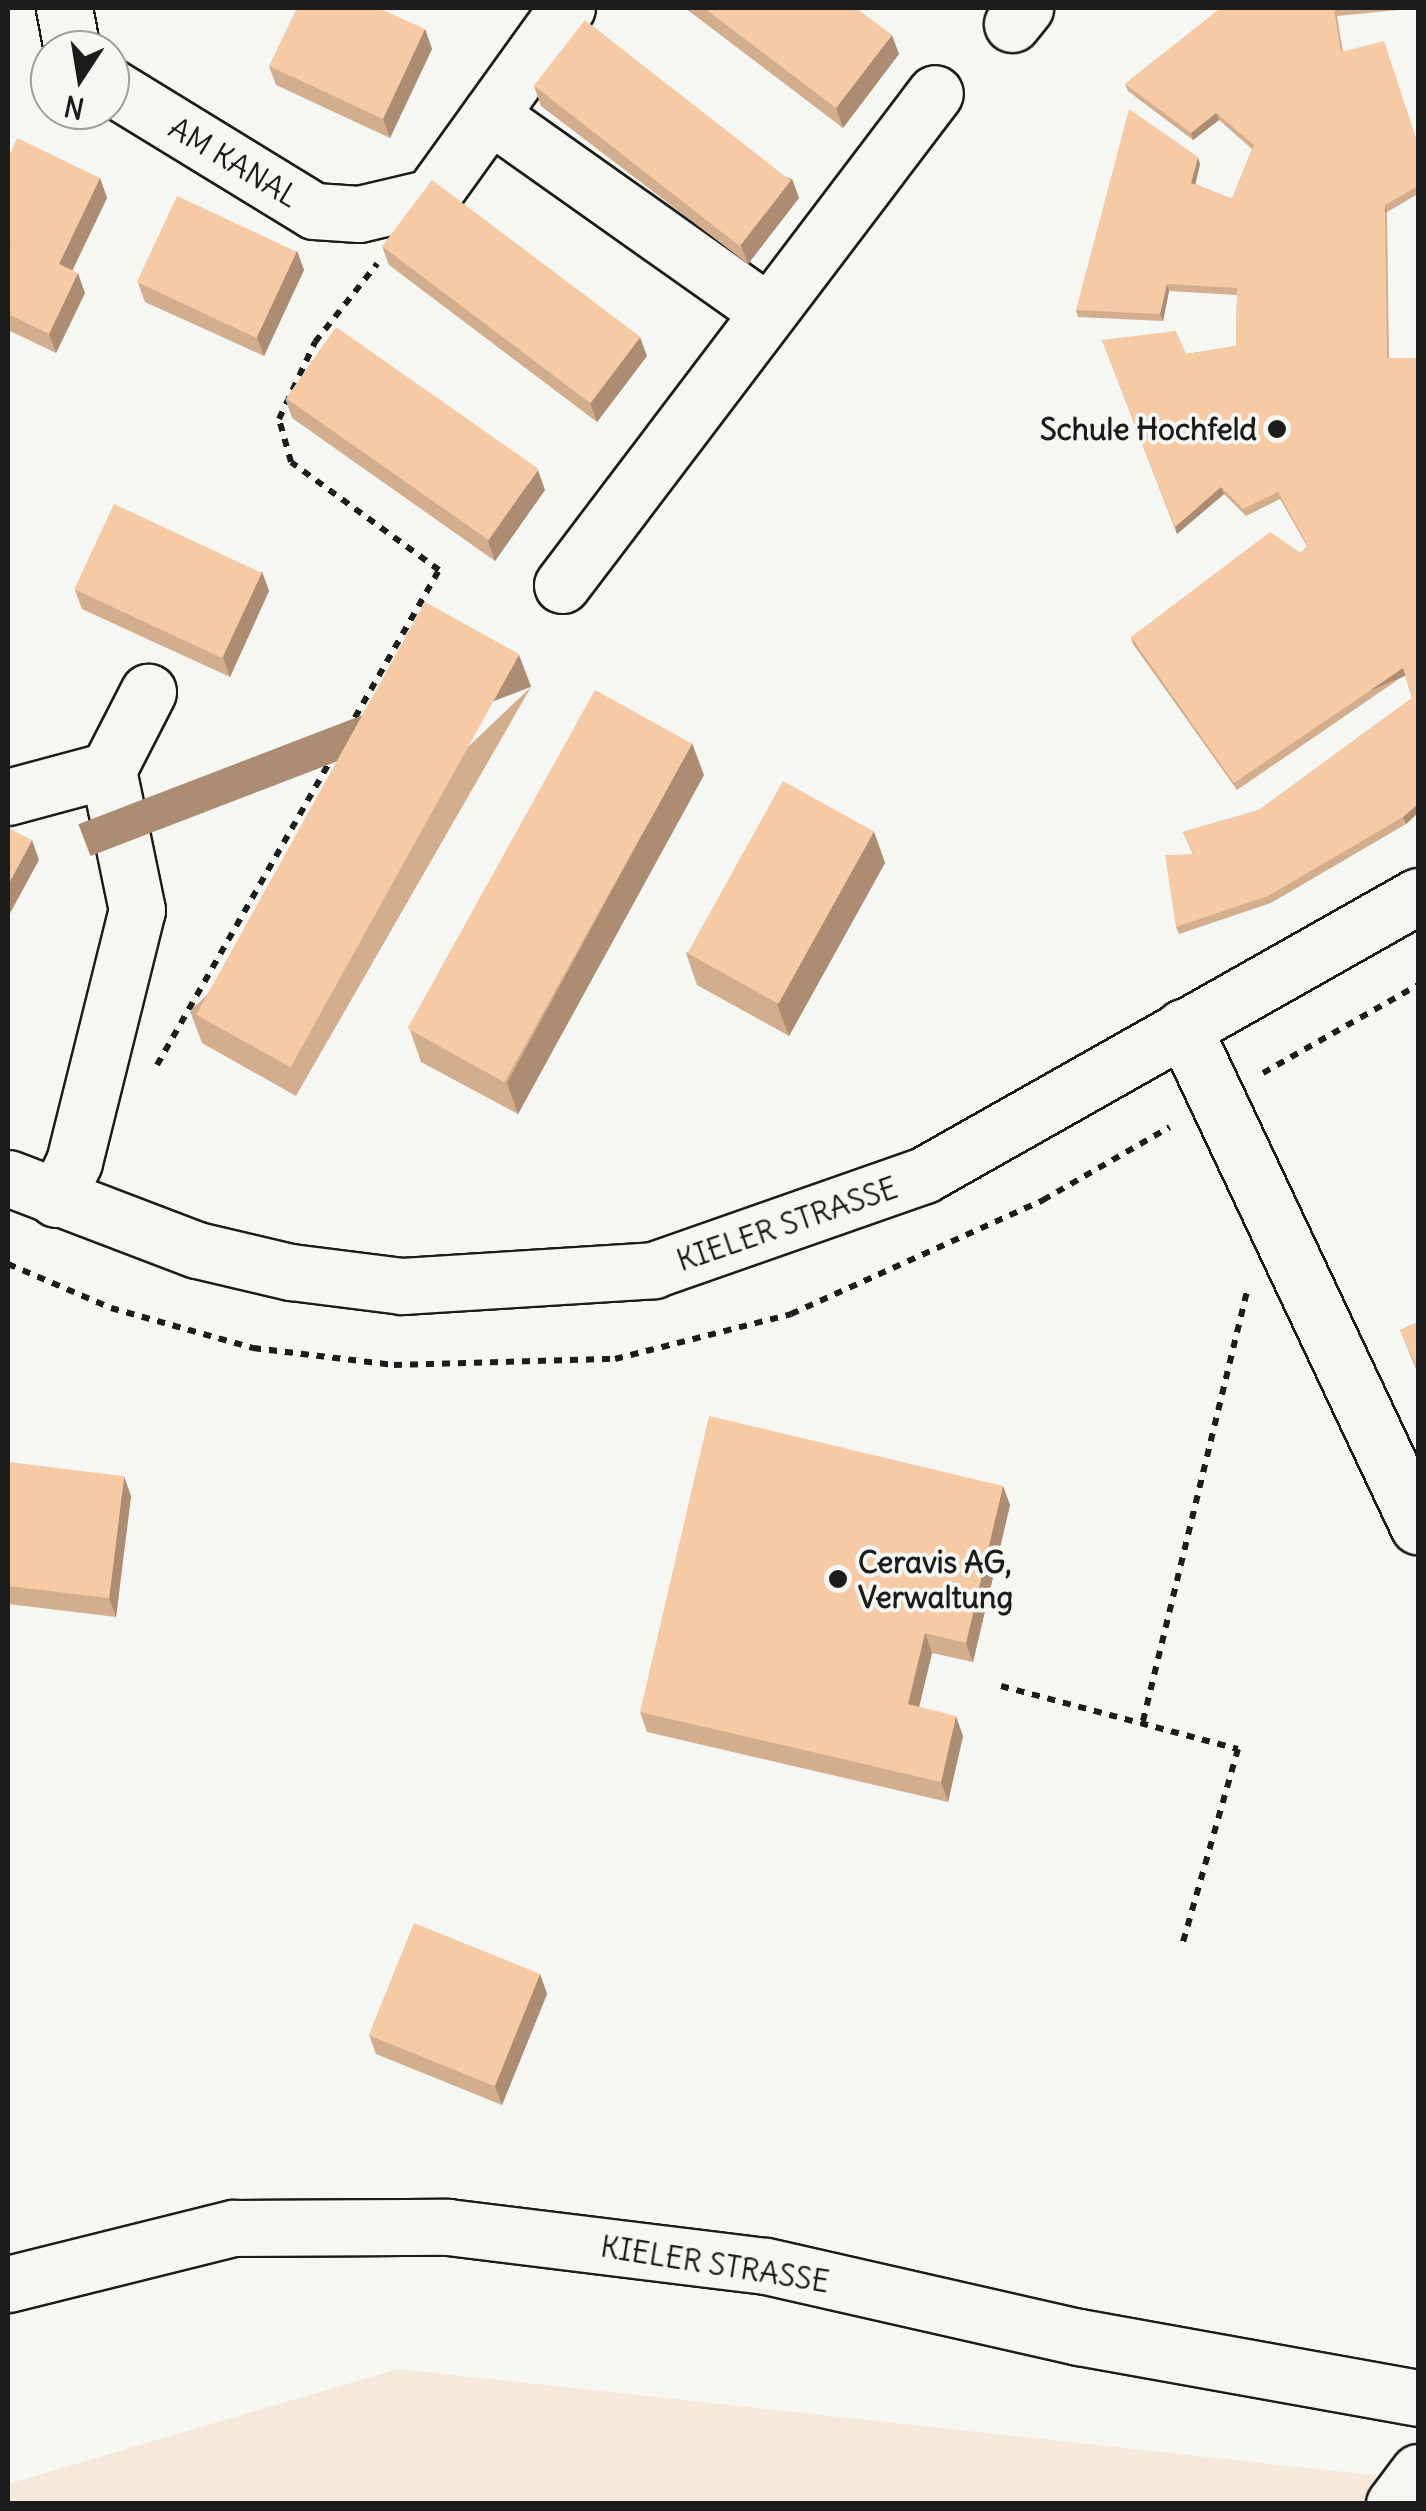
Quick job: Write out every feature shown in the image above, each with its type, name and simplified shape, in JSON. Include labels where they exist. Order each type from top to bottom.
[{"type":"street","points":[[431,197],[567,8]]},
{"type":"street","points":[[562,585],[764,309],[935,92]]},
{"type":"street","name":"AM KANAL","points":[[130,98],[314,211],[359,214],[431,197]]},
{"type":"street","points":[[490,115],[764,309]]},
{"type":"street","points":[[32,1188],[74,1162],[137,910],[108,770],[148,692]]},
{"type":"street","points":[[8,797],[108,770]]},
{"type":"street","name":"KIELER STRASSE","points":[[32,1188],[196,1250],[402,1286],[653,1270],[924,1175],[1418,896]]},
{"type":"street","points":[[1183,1026],[1283,1225],[1418,1526]]},
{"type":"street","name":"KIELER STRASSE","points":[[17,2266],[233,2228],[448,2228],[766,2266],[1079,2337],[1418,2398]]},
{"type":"street","points":[[1394,2504],[1418,2472]]},
{"type":"path","points":[[154,1071],[438,570],[290,462],[279,419],[315,342],[431,197]]},
{"type":"path","points":[[1143,1721],[1254,1258],[1283,1225]]},
{"type":"path","points":[[1001,1686],[1238,1749],[1182,1944]]},
{"type":"shaded area","points":[[398,2369],[1418,2480],[1418,2504],[8,2504],[8,2484]]},
{"type":"building","points":[[297,8],[378,8],[425,29],[383,119],[269,66]]},
{"type":"building","points":[[704,8],[856,8],[892,35],[836,108]]},
{"type":"building","name":"Schule Hochfeld","points":[[1221,8],[1346,8],[1334,9],[1341,52],[1384,41],[1418,144],[1418,186],[1385,205],[1387,358],[1418,358],[1418,804],[1403,817],[1268,896],[1176,927],[1165,855],[1194,854],[1183,832],[1259,810],[1412,698],[1403,668],[1234,783],[1131,637],[1270,532],[1301,553],[1308,546],[1278,492],[1243,509],[1221,487],[1175,527],[1102,340],[1176,331],[1186,354],[1236,346],[1237,288],[1167,284],[1160,314],[1076,310],[1129,109],[1198,157],[1191,183],[1232,199],[1254,145],[1216,113],[1191,133],[1125,84]]},
{"type":"building","points":[[585,20],[791,181],[740,246],[534,85]]},
{"type":"building","points":[[17,138],[100,178],[59,264],[78,273],[49,334],[8,314],[8,159]]},
{"type":"building","points":[[432,180],[640,337],[590,403],[382,246]]},
{"type":"building","points":[[177,196],[297,252],[256,338],[137,282]]},
{"type":"building","points":[[336,327],[538,469],[488,540],[286,398]]},
{"type":"building","points":[[114,504],[262,573],[222,658],[74,589]]},
{"type":"building","points":[[425,602],[519,654],[291,1067],[196,1015]]},
{"type":"building","points":[[595,690],[692,744],[504,1082],[407,1028]]},
{"type":"building","points":[[783,781],[874,831],[778,1004],[687,953]]},
{"type":"building","points":[[8,828],[32,840],[8,885]]},
{"type":"building","points":[[1418,1322],[1418,1370],[1400,1330]]},
{"type":"building","name":"Ceravis AG, Verwaltung","points":[[709,1416],[1003,1486],[966,1643],[925,1633],[908,1704],[956,1716],[941,1782],[640,1712]]},
{"type":"building","points":[[8,1462],[124,1476],[109,1598],[8,1586]]},
{"type":"building","points":[[414,1923],[540,1974],[495,2086],[369,2035]]},
{"type":"place","name":"Schule Hochfeld","points":[[1277,429]]},
{"type":"place","name":"Ceravis AG, Verwaltung","points":[[838,1579]]}]
